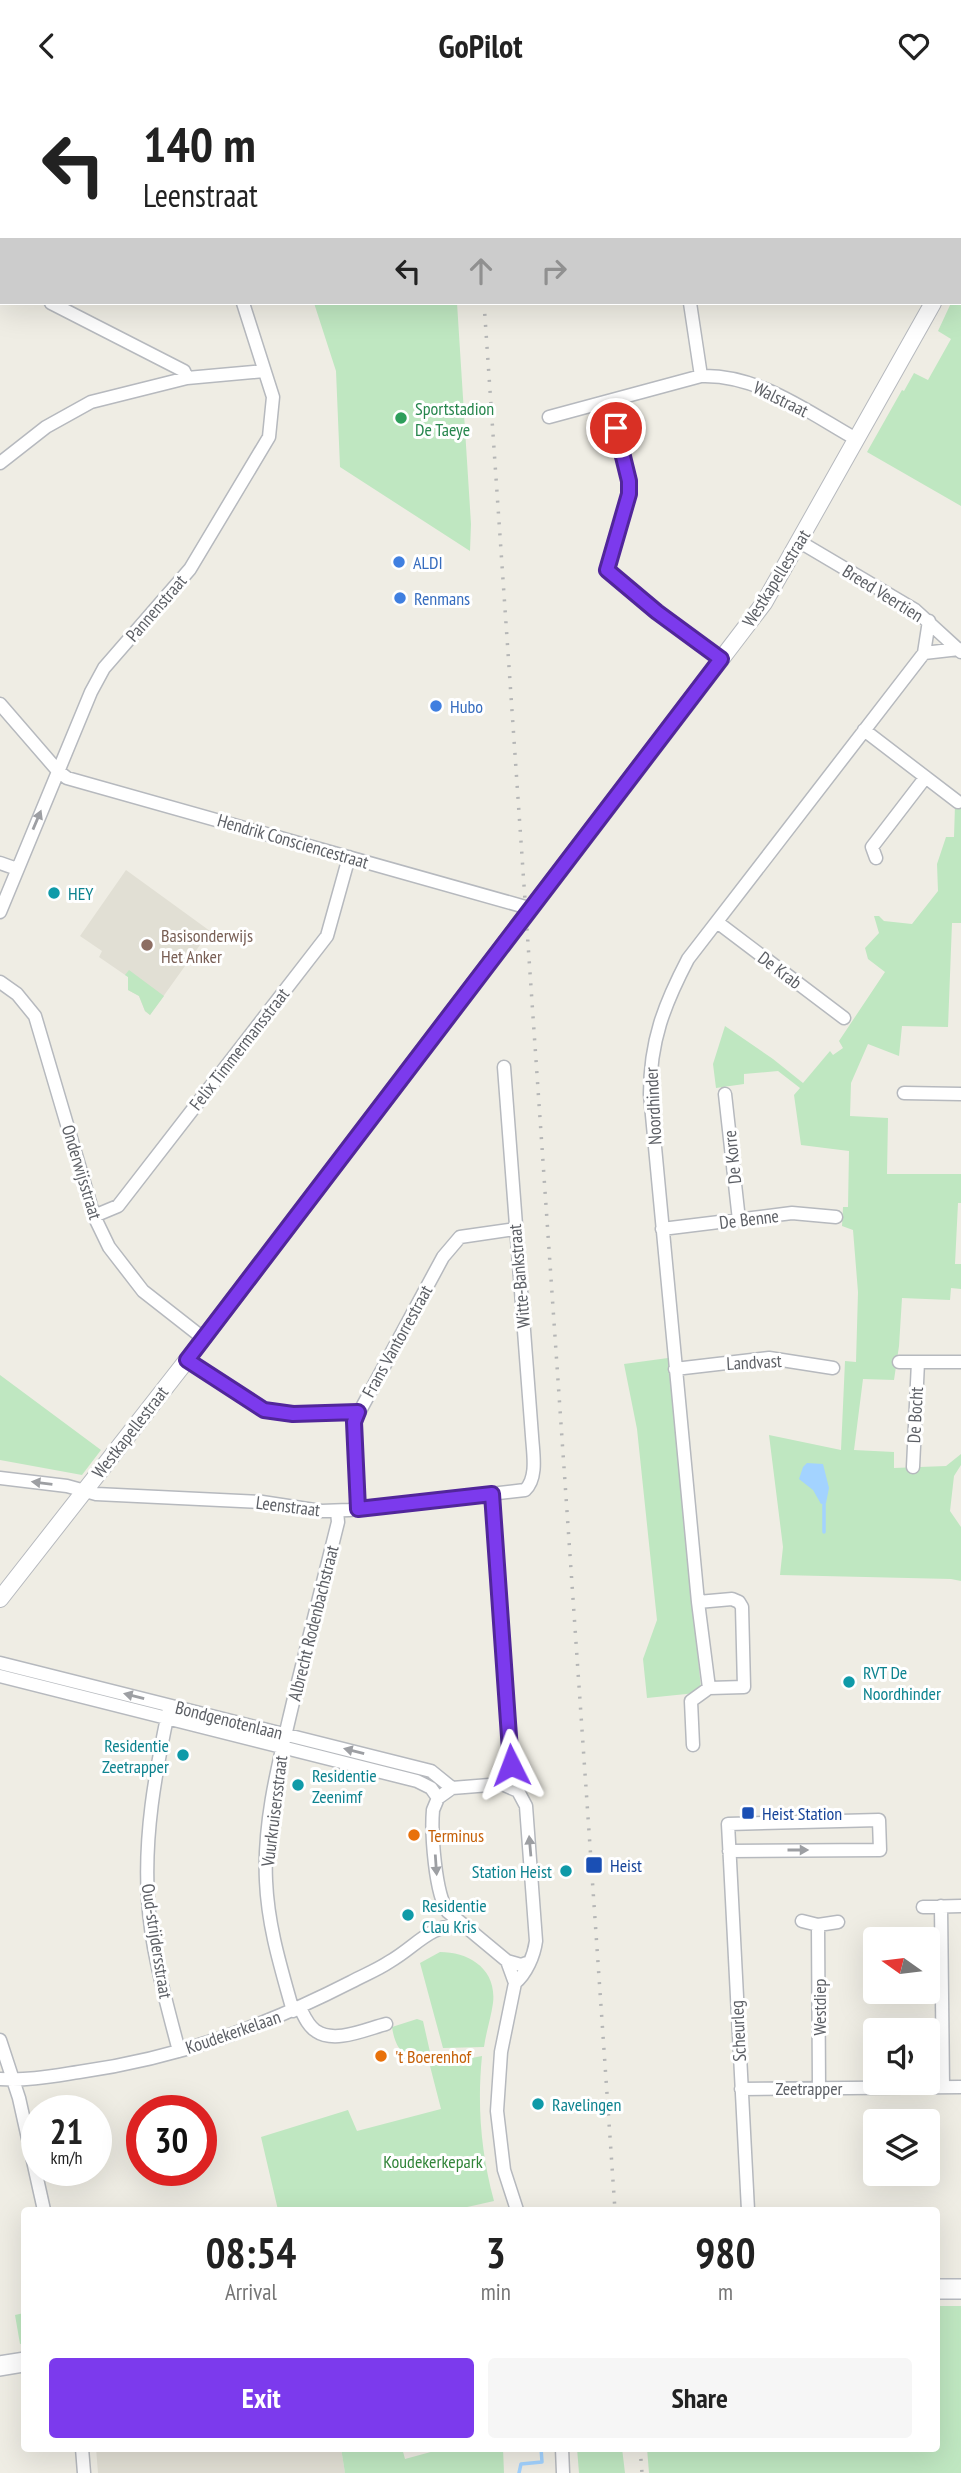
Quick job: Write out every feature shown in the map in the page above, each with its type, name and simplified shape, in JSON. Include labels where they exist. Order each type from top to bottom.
[{"type":"main road","points":[[940,2289],[961,2289]]},
{"type":"main road","points":[[0,2366],[21,2362]]},
{"type":"street","points":[[55,305],[184,371],[187,378]]},
{"type":"street","name":"Pannenstraat","points":[[0,912],[91,692],[104,667],[190,569],[269,437],[273,397],[244,305]]},
{"type":"street","points":[[690,305],[701,376]]},
{"type":"street","name":"Westkapellestraat","points":[[0,1599],[204,1338],[764,603],[930,305]]},
{"type":"street","points":[[2,457],[46,427],[91,403],[187,378],[264,371]]},
{"type":"street","name":"Walstraat","points":[[549,417],[701,376],[720,375],[758,386],[856,439]]},
{"type":"street","points":[[610,402],[629,481],[627,504],[607,570],[657,612],[721,659]]},
{"type":"street","name":"Breed Veertien","points":[[800,542],[894,596],[929,621],[960,650]]},
{"type":"street","name":"Noordhinder","points":[[709,1688],[674,1369],[675,1353],[650,1094],[653,1045],[662,1011],[688,959],[923,653],[929,621]]},
{"type":"street","points":[[923,653],[960,650]]},
{"type":"street","points":[[0,704],[58,772]]},
{"type":"street","points":[[864,730],[958,802]]},
{"type":"street","name":"Hendrik Consciencestraat","points":[[58,772],[77,782],[529,908]]},
{"type":"street","points":[[876,858],[872,847],[925,778]]},
{"type":"street","name":"Felix Timmermansstraat","points":[[94,1216],[118,1206],[327,936],[349,857]]},
{"type":"street","points":[[0,863],[17,869]]},
{"type":"street","name":"De Krab","points":[[717,922],[844,1018]]},
{"type":"street","name":"Onderwijsstraat","points":[[0,982],[17,994],[35,1016],[94,1216],[109,1247],[143,1291],[204,1338]]},
{"type":"street","name":"Witte-Bankstraat","points":[[504,1067],[532,1436],[532,1484]]},
{"type":"street","points":[[904,1093],[961,1094]]},
{"type":"street","name":"De Korre","points":[[724,1094],[739,1220]]},
{"type":"street","name":"De Benne","points":[[662,1229],[806,1213],[836,1217]]},
{"type":"street","name":"Frans Vantorrestraat","points":[[358,1509],[354,1422],[451,1245],[460,1237],[469,1234],[515,1229]]},
{"type":"street","name":"Landvast","points":[[674,1369],[769,1359],[785,1359],[833,1368]]},
{"type":"street","points":[[187,1360],[264,1410],[293,1414],[358,1412]]},
{"type":"street","name":"De Bocht","points":[[899,1362],[961,1362]]},
{"type":"street","name":"De Bocht","points":[[913,1467],[918,1362]]},
{"type":"street","name":"Leenstraat","points":[[0,1478],[67,1486],[82,1492],[262,1502],[300,1509],[337,1511],[526,1490],[532,1484]]},
{"type":"street","points":[[492,1494],[511,1750],[511,1765],[506,1785]]},
{"type":"street","name":"Albrecht Rodenbachstraat","points":[[284,1741],[338,1522],[337,1511]]},
{"type":"street","points":[[693,1745],[691,1702],[709,1688],[744,1687],[742,1607],[732,1599],[698,1602]]},
{"type":"street","name":"Bondgenotenlaan","points":[[0,1663],[169,1705],[417,1781],[431,1788],[438,1798]]},
{"type":"street","name":"Bondgenotenlaan","points":[[0,1677],[167,1719],[431,1771],[452,1788]]},
{"type":"street","name":"Oud-strijdersstraat","points":[[169,1705],[153,1786],[147,1877],[156,1952],[179,2051]]},
{"type":"street","name":"Vuurkruisersstraat","points":[[284,1741],[273,1791],[267,1840],[266,1883],[275,1947],[297,2010]]},
{"type":"street","points":[[433,1929],[441,1902],[433,1818],[438,1798],[452,1788],[506,1785],[522,1794],[526,1806],[536,1941],[529,1962],[515,1983]]},
{"type":"street","name":"Scheurleg","points":[[729,1851],[880,1850],[880,1820],[728,1824],[729,1851],[741,2089],[748,2207]]},
{"type":"street","points":[[441,1902],[507,1961],[521,1965],[529,1962]]},
{"type":"street","points":[[942,1906],[943,2087]]},
{"type":"street","points":[[923,1907],[961,1906]]},
{"type":"street","points":[[802,1921],[818,1925],[838,1922]]},
{"type":"street","name":"Koudekerkelaan","points":[[6,2079],[106,2068],[179,2051],[248,2030],[297,2010],[390,1962],[433,1929],[463,1924]]},
{"type":"street","name":"Westdiep","points":[[818,1925],[819,2088]]},
{"type":"street","points":[[507,1961],[515,1983],[501,2052],[497,2111],[504,2171],[516,2207]]},
{"type":"street","points":[[297,2010],[314,2030],[325,2034],[345,2035],[386,2024]]},
{"type":"street","points":[[0,2040],[6,2079],[43,2207]]},
{"type":"street","name":"Zeetrapper","points":[[741,2089],[961,2087]]},
{"type":"street","points":[[82,2452],[84,2473]]},
{"type":"street","points":[[562,2452],[563,2473]]},
{"type":"shaded area","name":"Basisonderwijs Het Anker","points":[[126,870],[210,931],[150,1015],[145,1011],[139,996],[128,990],[128,977],[99,957],[102,951],[80,936]]},
{"type":"shaded area","points":[[96,2452],[342,2452],[345,2473],[98,2473]]},
{"type":"green space","name":"Sportstadion De Taeye","points":[[315,305],[457,305],[471,524],[470,551],[340,467],[336,371]]},
{"type":"green space","points":[[950,305],[961,305],[961,506],[867,452],[914,373],[928,380],[951,339],[938,331]]},
{"type":"green space","points":[[961,801],[961,923],[952,923],[948,1027],[902,1026],[899,1056],[868,1044],[851,1083],[850,1116],[888,1118],[887,1174],[961,1174],[955,1264],[961,1264],[961,1289],[951,1288],[950,1300],[902,1298],[894,1380],[863,1379],[854,1450],[894,1452],[894,1468],[946,1466],[961,1454],[961,1465],[954,1476],[950,1511],[961,1527],[961,1581],[780,1575],[783,1547],[769,1435],[841,1450],[845,1361],[856,1362],[858,1292],[853,1230],[842,1226],[843,1207],[848,1207],[849,1151],[801,1145],[794,1095],[800,1088],[778,1071],[744,1074],[744,1084],[716,1088],[713,1064],[725,1026],[803,1083],[830,1051],[833,1055],[843,1048],[839,1041],[885,972],[868,959],[865,948],[879,933],[874,916],[879,916],[884,921],[912,924],[938,891],[937,864],[946,837],[954,837],[955,805]]},
{"type":"green space","points":[[129,970],[164,996],[150,1015],[145,1011],[139,996],[128,990],[128,977],[125,975]]},
{"type":"green space","points":[[668,1358],[701,1688],[696,1693],[647,1698],[643,1659],[657,1620],[637,1429],[624,1364]]},
{"type":"green space","points":[[0,1375],[101,1450],[82,1475],[0,1460]]},
{"type":"green space","points":[[440,1952],[471,1959],[486,1972],[493,1991],[493,2003],[484,2047],[443,2048],[420,1963]]},
{"type":"green space","points":[[417,2019],[423,2021],[430,2052],[428,2057],[407,2056],[393,2035],[392,2027]]},
{"type":"green space","name":"Koudekerkepark","points":[[482,2056],[481,2129],[494,2201],[467,2207],[277,2207],[261,2137],[348,2110],[357,2131],[441,2109],[430,2066]]},
{"type":"green space","points":[[940,2306],[961,2306],[961,2473],[649,2473],[647,2452],[940,2452]]},
{"type":"green space","points":[[21,2314],[20,2344],[15,2315]]},
{"type":"green space","points":[[342,2452],[403,2452],[405,2459],[431,2452],[503,2452],[504,2473],[345,2473]]},
{"type":"green space","points":[[577,2452],[622,2452],[625,2473],[579,2473]]},
{"type":"water","points":[[807,1463],[823,1464],[829,1488],[826,1503],[821,1504],[813,1490],[799,1479]]},
{"type":"waterway","points":[[824,1503],[824,1532]]},
{"type":"waterway","points":[[519,2473],[521,2464],[542,2462],[541,2452]]},
{"type":"railway","points":[[484,305],[615,2207]]},
{"type":"railway","points":[[640,2452],[642,2473]]},
{"type":"place","name":"Sportstadion De Taeye","points":[[401,418]]},
{"type":"place","name":"ALDI","points":[[399,562]]},
{"type":"place","name":"Renmans","points":[[400,598]]},
{"type":"place","name":"Hubo","points":[[436,706]]},
{"type":"place","name":"HEY","points":[[54,893]]},
{"type":"place","name":"Basisonderwijs Het Anker","points":[[147,945]]},
{"type":"place","name":"RVT De Noordhinder","points":[[849,1682]]},
{"type":"place","name":"Residentie Zeetrapper","points":[[183,1755]]},
{"type":"place","name":"Residentie Zeenimf","points":[[298,1785]]},
{"type":"place","name":"Heist Station","points":[[748,1813]]},
{"type":"place","name":"Terminus","points":[[414,1835]]},
{"type":"place","name":"Heist","points":[[594,1865]]},
{"type":"place","name":"Station Heist","points":[[566,1871]]},
{"type":"place","name":"Residentie Clau Kris","points":[[408,1915]]},
{"type":"place","name":"'t Boerenhof","points":[[381,2056]]},
{"type":"place","name":"Ravelingen","points":[[538,2104]]},
{"type":"route","points":[[511,1765],[492,1494],[358,1509],[354,1422],[358,1412],[293,1414],[264,1410],[187,1360],[721,659],[657,612],[607,570],[629,494],[629,481],[616,428]]}]
